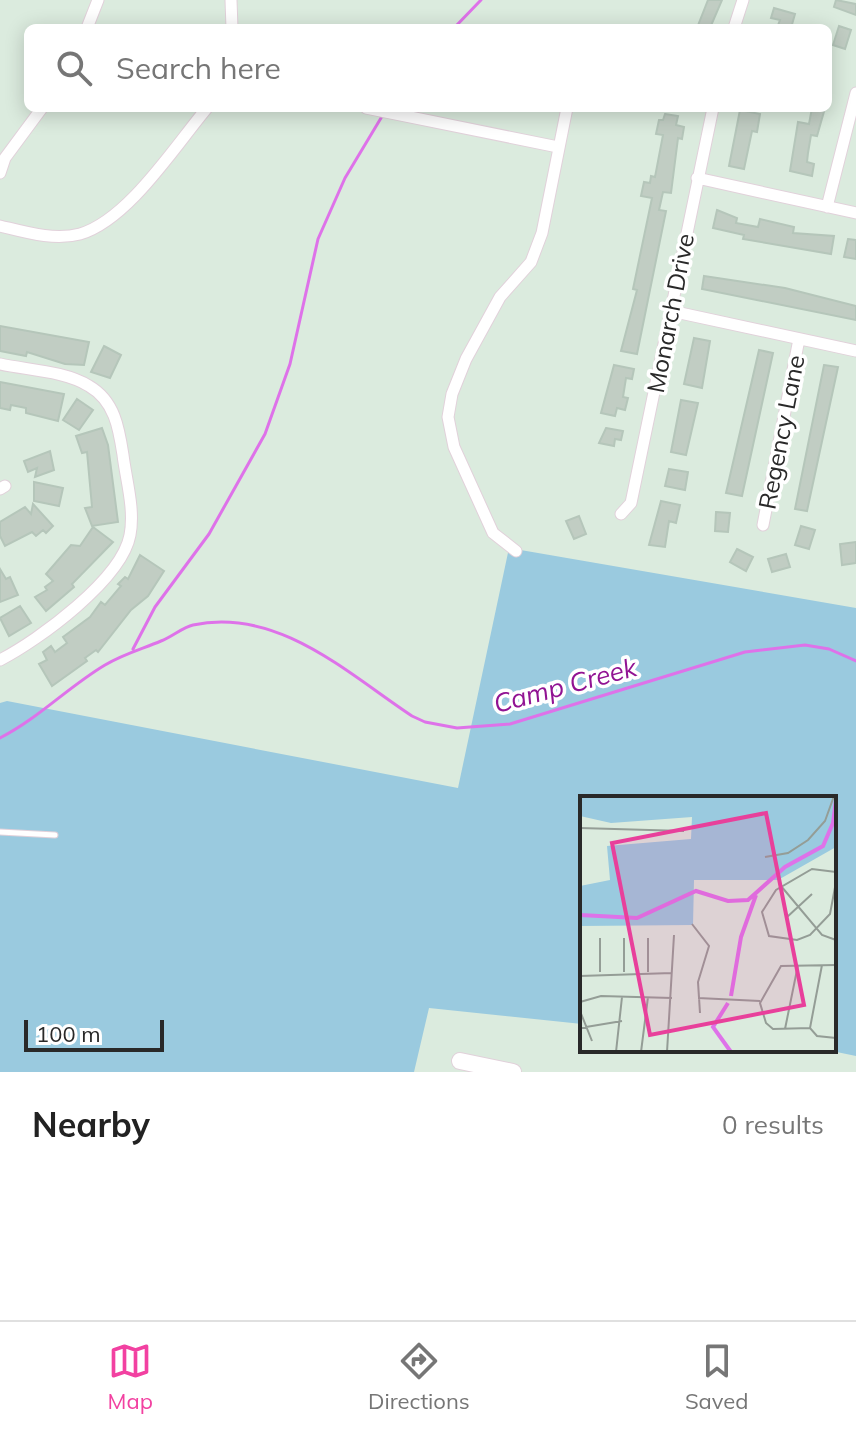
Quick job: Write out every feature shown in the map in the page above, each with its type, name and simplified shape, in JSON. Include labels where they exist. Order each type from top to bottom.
[{"type":"street","points":[[89,24],[98,0]]},
{"type":"street","points":[[231,0],[232,24]]},
{"type":"street","points":[[735,24],[743,0]]},
{"type":"street","points":[[827,207],[856,93]]},
{"type":"street","points":[[0,173],[5,158],[39,112]]},
{"type":"street","points":[[0,226],[51,237],[79,235],[103,224],[123,208],[204,112]]},
{"type":"street","points":[[386,112],[558,147]]},
{"type":"street","points":[[516,551],[493,533],[454,447],[448,417],[452,394],[486,322],[500,297],[531,262],[542,233],[566,112]]},
{"type":"street","name":"Monarch Drive","points":[[621,514],[631,503],[712,112]]},
{"type":"street","points":[[697,178],[856,213]]},
{"type":"street","points":[[671,311],[856,351]]},
{"type":"street","name":"Regency Lane","points":[[763,525],[799,339]]},
{"type":"street","points":[[0,364],[73,379],[101,395],[118,428],[132,520],[130,536],[121,557],[70,612],[34,640],[0,660]]},
{"type":"street","points":[[460,1061],[513,1072]]},
{"type":"lane","points":[[0,832],[55,835]]},
{"type":"shaded area","points":[[509,548],[856,608],[856,1056],[836,1052],[836,796],[580,796],[580,1024],[429,1008],[414,1072],[0,1072],[0,703],[7,701],[458,788]]},
{"type":"building","points":[[708,0],[722,0],[712,24],[699,24]]},
{"type":"building","points":[[836,0],[856,4],[856,15],[834,7]]},
{"type":"building","points":[[774,8],[795,14],[792,24],[778,24],[780,20],[771,18]]},
{"type":"building","points":[[839,26],[851,30],[845,49],[833,45]]},
{"type":"building","points":[[740,112],[760,114],[757,132],[752,131],[744,169],[729,166]]},
{"type":"building","points":[[811,112],[824,112],[817,136],[811,135],[807,162],[814,164],[812,176],[790,171],[798,122],[809,124]]},
{"type":"building","points":[[665,114],[678,116],[676,125],[684,127],[682,139],[678,138],[671,193],[663,192],[659,210],[666,211],[637,354],[621,351],[637,290],[633,289],[652,198],[641,196],[644,182],[650,183],[651,176],[655,177],[663,135],[656,134],[659,120],[663,120]]},
{"type":"building","points":[[717,210],[737,218],[736,223],[758,227],[760,219],[794,227],[793,233],[834,236],[831,254],[743,239],[744,235],[713,228]]},
{"type":"building","points":[[848,239],[856,240],[856,259],[844,257]]},
{"type":"building","points":[[704,276],[785,288],[856,306],[856,320],[702,289]]},
{"type":"building","points":[[0,326],[89,342],[84,365],[65,364],[27,352],[26,356],[0,351]]},
{"type":"building","points":[[694,338],[710,341],[702,388],[684,384]]},
{"type":"building","points":[[104,346],[121,355],[110,378],[91,372]]},
{"type":"building","points":[[759,350],[773,353],[742,496],[726,493]]},
{"type":"building","points":[[614,365],[634,369],[632,379],[626,378],[623,397],[628,398],[625,410],[617,408],[615,416],[601,413]]},
{"type":"building","points":[[824,365],[838,367],[807,511],[795,509]]},
{"type":"building","points":[[0,382],[64,394],[58,421],[26,413],[26,408],[11,405],[10,410],[0,408]]},
{"type":"building","points":[[77,399],[93,410],[79,430],[63,420]]},
{"type":"building","points":[[681,400],[698,403],[686,455],[671,452]]},
{"type":"building","points":[[102,428],[108,445],[118,522],[92,526],[85,508],[92,507],[87,452],[82,453],[76,436]]},
{"type":"building","points":[[606,428],[623,431],[621,440],[615,439],[614,446],[599,443]]},
{"type":"building","points":[[50,451],[54,470],[35,477],[37,468],[28,472],[24,461]]},
{"type":"building","points":[[669,469],[688,472],[685,490],[665,486]]},
{"type":"building","points":[[34,482],[63,488],[59,506],[34,501]]},
{"type":"building","points":[[661,501],[680,505],[676,523],[669,521],[665,547],[649,545]]},
{"type":"building","points":[[33,504],[53,526],[46,533],[43,530],[36,536],[32,532],[5,546],[0,536],[0,522],[25,507],[31,514]]},
{"type":"building","points":[[716,512],[730,513],[728,532],[715,531]]},
{"type":"building","points":[[579,516],[586,534],[574,539],[566,521]]},
{"type":"building","points":[[801,526],[815,530],[809,549],[795,545]]},
{"type":"building","points":[[93,527],[113,542],[72,584],[74,587],[46,611],[35,597],[47,590],[45,587],[53,581],[46,574],[71,545],[80,546]]},
{"type":"building","points":[[856,542],[856,563],[842,565],[840,544]]},
{"type":"building","points":[[737,549],[753,557],[746,571],[730,562]]},
{"type":"building","points":[[786,554],[790,567],[772,572],[768,559]]},
{"type":"building","points":[[140,555],[164,571],[148,596],[131,610],[98,652],[96,650],[85,658],[87,661],[52,686],[39,664],[47,660],[43,652],[51,646],[55,652],[67,643],[63,637],[90,617],[101,602],[105,605],[121,586],[118,584],[125,577],[128,579]]},
{"type":"building","points":[[0,569],[6,579],[10,577],[18,595],[0,602]]},
{"type":"building","points":[[20,606],[31,623],[9,636],[0,618]]},
{"type":"waterway","points":[[458,24],[481,0]]},
{"type":"waterway","points":[[133,649],[155,607],[209,534],[265,434],[290,364],[318,239],[345,178],[381,118]]},
{"type":"waterway","name":"Camp Creek","points":[[0,738],[112,661],[189,626],[224,622],[254,626],[283,635],[337,664],[412,716],[425,722],[457,728],[510,724],[745,652],[805,645],[829,649],[856,661]]}]
